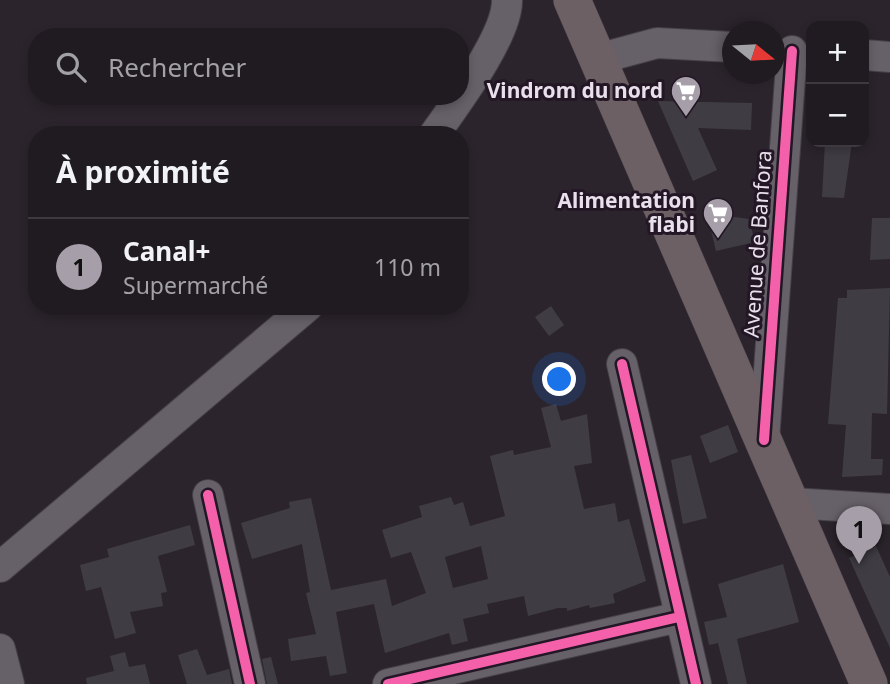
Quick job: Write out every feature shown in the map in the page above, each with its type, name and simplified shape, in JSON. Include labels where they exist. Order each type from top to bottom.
[{"type":"main road","name":"Avenue de Banfora","points":[[572,0],[869,684]]},
{"type":"street","points":[[469,85],[508,13],[507,0]]},
{"type":"street","points":[[598,59],[657,43],[722,46]]},
{"type":"street","name":"Avenue de Banfora","points":[[764,440],[792,51]]},
{"type":"street","points":[[869,55],[890,57]]},
{"type":"street","points":[[440,126],[455,105]]},
{"type":"street","points":[[0,567],[296,315]]},
{"type":"street","points":[[622,364],[696,684]]},
{"type":"street","points":[[208,495],[250,684]]},
{"type":"street","points":[[791,503],[890,509]]},
{"type":"street","points":[[388,684],[679,617]]},
{"type":"street","points":[[0,649],[9,684]]},
{"type":"building","points":[[658,101],[752,103],[751,130],[698,128],[717,170],[693,181]]},
{"type":"building","points":[[825,147],[851,147],[844,198],[822,197]]},
{"type":"building","points":[[721,215],[749,219],[755,242],[716,251],[711,230],[724,227]]},
{"type":"building","points":[[872,218],[890,218],[890,259],[870,260]]},
{"type":"building","points":[[890,288],[887,414],[872,413],[871,459],[883,459],[882,475],[842,477],[846,425],[828,424],[838,298],[847,298],[847,290]]},
{"type":"building","points":[[551,306],[564,325],[549,336],[535,317]]},
{"type":"building","points":[[556,404],[561,421],[587,414],[592,463],[574,466],[584,509],[615,503],[618,522],[629,519],[646,581],[613,594],[615,603],[590,608],[589,605],[567,611],[567,608],[558,608],[528,616],[524,596],[487,604],[489,613],[463,619],[468,641],[452,645],[449,633],[385,653],[374,604],[336,612],[347,673],[330,676],[326,656],[291,661],[288,639],[316,634],[306,593],[310,592],[302,544],[252,559],[241,523],[290,508],[289,502],[311,498],[331,590],[386,579],[392,606],[426,593],[411,552],[391,558],[382,530],[422,517],[419,506],[451,497],[454,505],[463,502],[470,526],[505,516],[490,456],[513,450],[514,455],[551,447],[541,408]],"holes":[[[481,546],[488,579],[453,588],[445,557]]]},
{"type":"building","points":[[728,425],[738,452],[710,463],[700,436]]},
{"type":"building","points":[[691,455],[707,518],[683,524],[671,460]]},
{"type":"building","points":[[190,525],[195,545],[158,556],[167,592],[161,593],[163,606],[130,612],[136,633],[115,639],[101,587],[86,591],[80,565],[109,557],[107,549]]},
{"type":"building","points":[[876,546],[890,577],[890,648],[849,558]]},
{"type":"building","points":[[783,564],[799,622],[737,639],[747,684],[728,684],[718,643],[709,645],[704,622],[727,617],[718,584]]},
{"type":"building","points":[[197,649],[207,675],[229,669],[232,684],[187,684],[178,655]]},
{"type":"building","points":[[125,652],[129,667],[145,664],[150,684],[87,684],[86,678],[114,671],[110,656]]},
{"type":"building","points":[[271,657],[278,684],[267,684],[262,659]]},
{"type":"cycle path","points":[[764,440],[792,51]]},
{"type":"cycle path","points":[[622,364],[696,684]]},
{"type":"cycle path","points":[[208,495],[250,684]]},
{"type":"cycle path","points":[[388,684],[679,617]]},
{"type":"place","name":"Vindrom du nord","points":[[686,118]]},
{"type":"place","name":"Alimentation flabi","points":[[718,240]]},
{"type":"place","name":"Canal+","points":[[859,564]]}]
